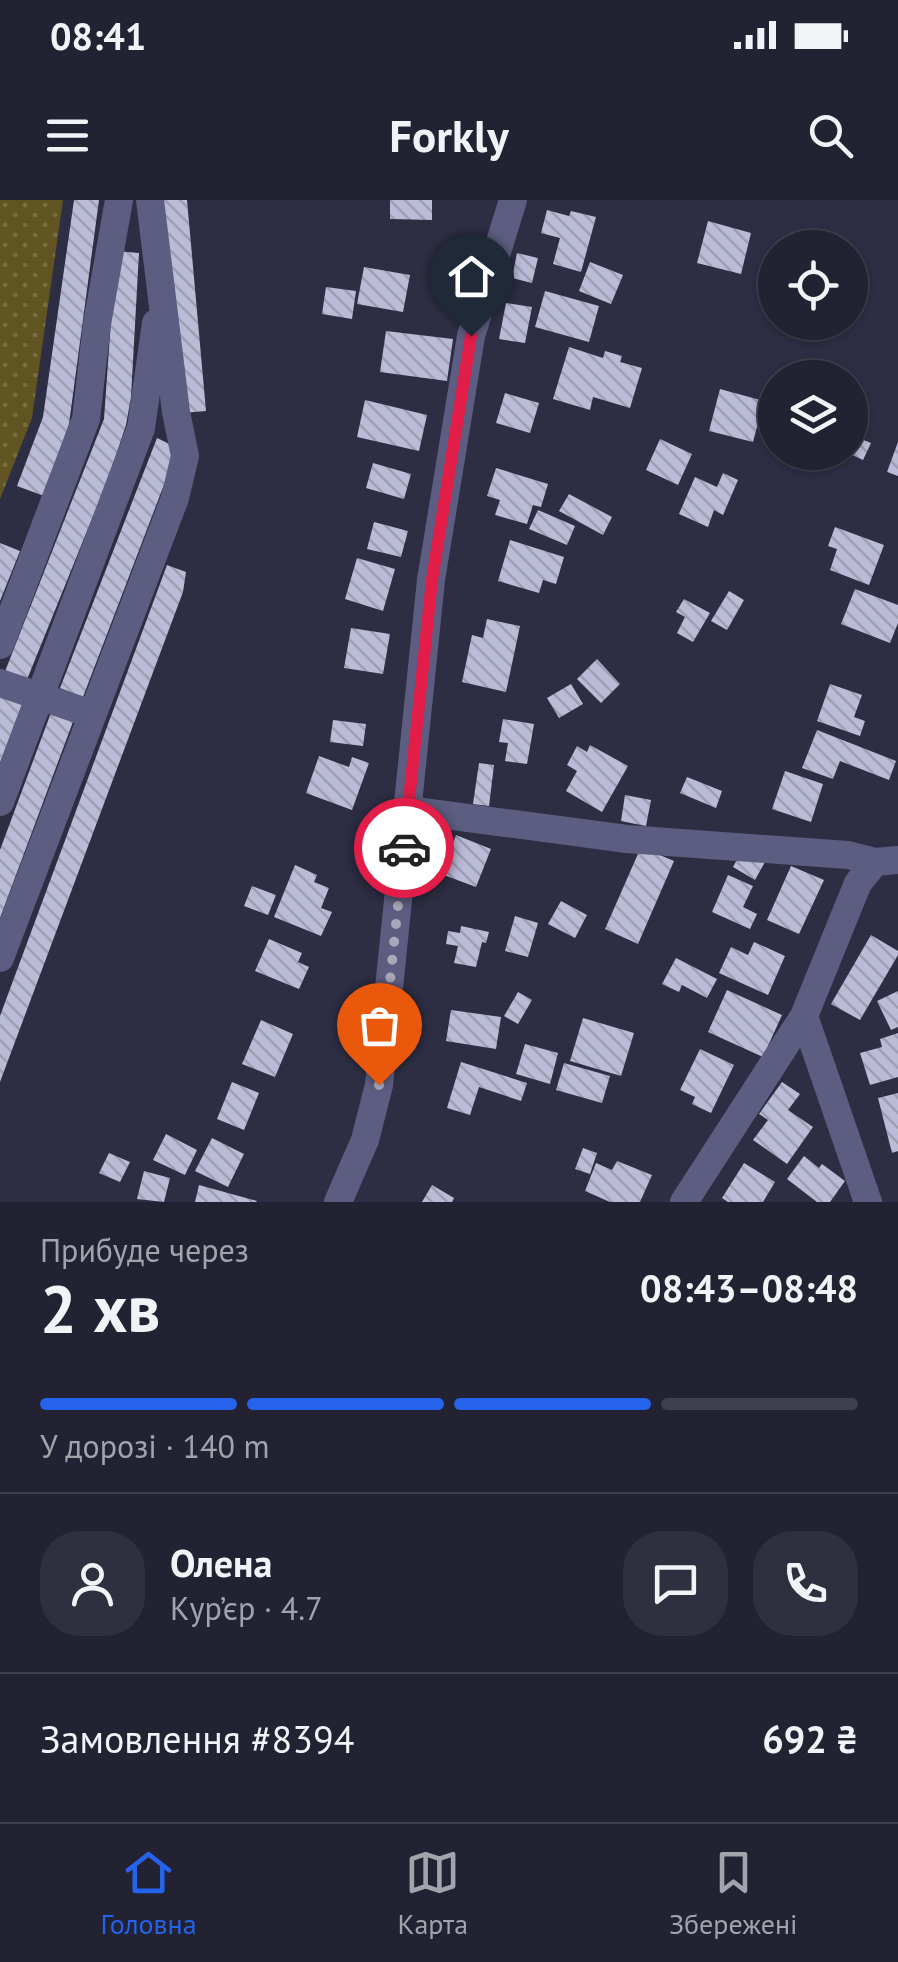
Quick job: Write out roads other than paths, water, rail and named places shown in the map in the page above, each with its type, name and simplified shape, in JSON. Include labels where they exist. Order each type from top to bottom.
[{"type":"street","points":[[0,645],[86,418],[97,324],[119,200]]},
{"type":"street","points":[[0,958],[175,498],[185,456],[150,200]]},
{"type":"street","points":[[338,1202],[366,1140],[379,1085],[432,580],[471,336],[513,200]]},
{"type":"street","points":[[0,802],[141,428],[161,287]]},
{"type":"street","points":[[0,683],[92,714]]},
{"type":"street","points":[[408,810],[627,839],[886,861]]},
{"type":"street","points":[[684,1202],[804,1016],[858,883],[886,861]]},
{"type":"street","points":[[804,1016],[868,1202]]}]
